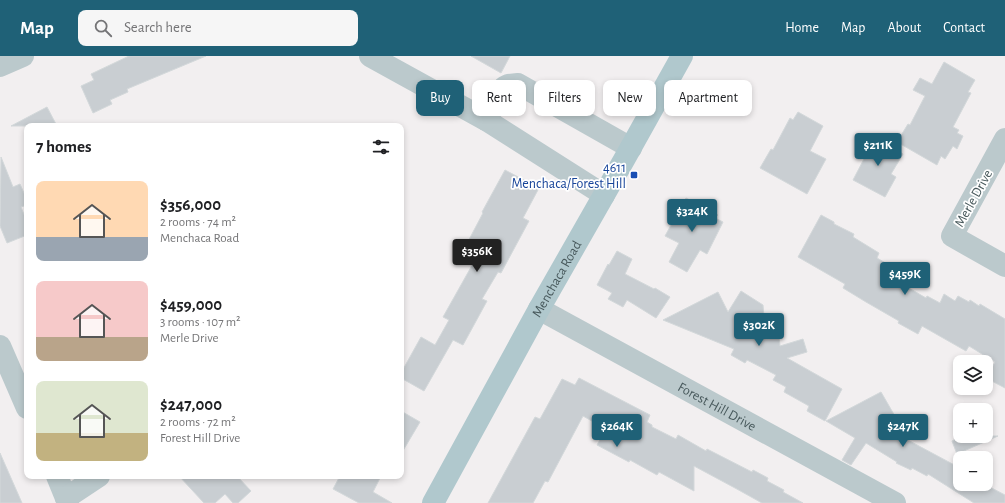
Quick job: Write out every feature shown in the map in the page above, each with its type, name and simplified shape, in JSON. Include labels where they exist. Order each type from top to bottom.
[{"type":"main road","name":"Menchaca Road","points":[[433,503],[539,309],[682,56]]},
{"type":"street","points":[[0,66],[23,56]]},
{"type":"street","points":[[370,56],[486,120],[604,195]]},
{"type":"street","points":[[486,120],[504,88],[508,85],[518,84],[631,148]]},
{"type":"street","name":"Merle Drive","points":[[1005,139],[952,236],[1005,266]]},
{"type":"street","name":"Forest Hill Drive","points":[[539,309],[895,503]]},
{"type":"street","points":[[0,346],[24,401]]},
{"type":"street","points":[[58,479],[67,500],[95,479]]},
{"type":"building","points":[[129,56],[206,56],[127,89],[128,92],[110,100],[112,104],[93,113],[81,86],[94,80],[91,74]]},
{"type":"building","points":[[471,56],[510,56],[501,73]]},
{"type":"building","points":[[944,62],[975,80],[968,92],[971,93],[953,127],[959,130],[957,133],[963,136],[957,149],[953,146],[945,159],[941,156],[937,165],[897,142],[908,124],[910,125],[925,96],[913,90],[920,78],[932,84]]},
{"type":"building","points":[[47,107],[55,123],[24,123],[24,126],[11,126]]},
{"type":"building","points":[[798,112],[823,126],[810,151],[826,159],[807,194],[760,168],[771,149],[773,150],[790,118],[793,120]]},
{"type":"building","points":[[874,137],[903,154],[891,174],[896,177],[885,197],[853,180],[865,157],[863,156]]},
{"type":"building","points":[[1,157],[13,187],[20,184],[24,193],[24,206],[21,207],[24,214],[24,236],[7,243],[0,226]]},
{"type":"building","points":[[505,170],[539,188],[523,218],[529,221],[501,273],[498,272],[482,299],[487,301],[463,345],[453,340],[424,391],[404,380],[404,368],[421,337],[435,345],[449,320],[443,317],[475,260],[463,251],[483,213],[482,212]]},
{"type":"building","points":[[686,198],[718,215],[715,218],[723,222],[707,254],[700,250],[687,272],[669,262],[679,243],[665,236]]},
{"type":"building","points":[[821,215],[834,222],[834,224],[854,234],[853,237],[879,253],[877,258],[901,272],[898,276],[904,280],[902,284],[926,298],[927,296],[940,303],[944,294],[955,301],[958,296],[969,302],[970,300],[979,306],[980,304],[1005,319],[1005,388],[993,382],[993,366],[995,362],[993,361],[993,355],[984,355],[969,346],[966,351],[922,326],[918,334],[843,288],[845,284],[798,257]]},
{"type":"building","points":[[617,251],[632,259],[625,274],[670,297],[656,318],[627,300],[623,307],[608,299],[612,293],[597,285]]},
{"type":"building","points":[[741,291],[763,305],[764,317],[777,316],[780,346],[803,339],[807,352],[787,358],[842,389],[825,421],[807,411],[809,406],[784,392],[786,387],[773,380],[776,375],[747,360],[745,363],[731,355],[734,349],[663,320],[718,292],[728,312]]},
{"type":"building","points":[[579,378],[650,415],[647,422],[652,425],[652,427],[676,439],[678,435],[706,451],[707,449],[752,472],[753,470],[768,478],[767,481],[784,490],[783,492],[803,503],[762,503],[694,466],[694,491],[659,472],[657,475],[630,460],[629,462],[597,445],[606,429],[583,416],[548,482],[545,481],[533,503],[488,503],[535,417],[540,419],[562,379],[575,385]]},
{"type":"building","points":[[881,392],[907,437],[904,438],[953,464],[953,490],[928,474],[927,476],[912,468],[911,470],[896,463],[897,462],[866,443],[851,465],[842,460],[855,438],[826,421]]},
{"type":"building","points":[[404,413],[420,422],[404,449]]},
{"type":"building","points":[[952,441],[953,443],[982,443],[964,451],[956,451]]},
{"type":"building","points":[[0,453],[22,503],[0,503]]},
{"type":"building","points":[[182,479],[240,479],[251,491],[238,503],[233,503],[225,494],[215,503],[204,503]]},
{"type":"building","points":[[338,479],[380,479],[373,492],[392,503],[359,503],[333,489]]},
{"type":"building","points":[[993,489],[1005,495],[1005,503],[974,503],[955,491],[993,491]]},
{"type":"place","name":"4611 Menchaca/Forest Hill","points":[[634,175]]}]
